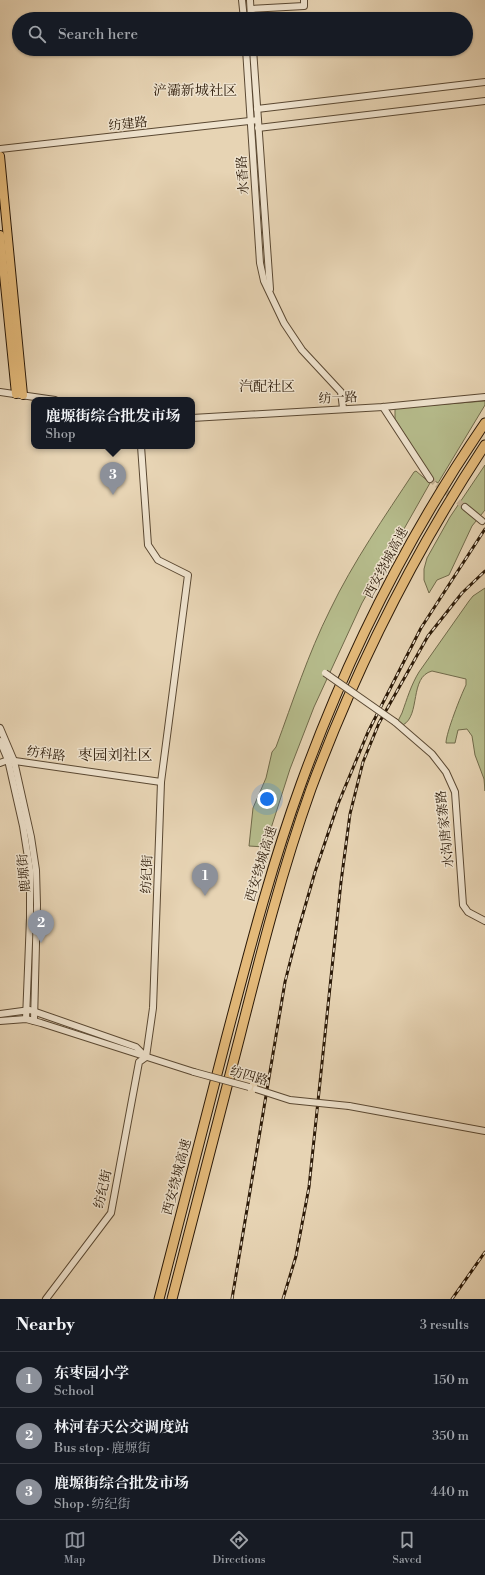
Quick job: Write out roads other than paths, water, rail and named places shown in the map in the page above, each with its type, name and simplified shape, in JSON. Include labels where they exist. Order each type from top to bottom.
[{"type":"highway","name":"西安绕城高速","points":[[159,1299],[250,950],[281,840],[301,783],[333,702],[386,590],[431,507],[485,423]]},
{"type":"highway","name":"西安绕城高速","points":[[172,1299],[257,968],[278,894],[311,790],[346,703],[375,639],[411,568],[452,496],[485,445]]},
{"type":"highway","points":[[452,496],[485,454]]},
{"type":"main road","points":[[0,156],[19,394]]},
{"type":"main road","points":[[0,235],[19,394]]},
{"type":"street","points":[[242,0],[243,12]]},
{"type":"street","points":[[250,0],[251,9],[304,6],[304,0]]},
{"type":"street","name":"水香路","points":[[246,56],[260,268],[264,281],[284,323],[298,344],[341,392],[344,408]]},
{"type":"street","name":"水香路","points":[[253,56],[268,275],[272,297]]},
{"type":"street","points":[[257,109],[485,82]]},
{"type":"street","points":[[258,128],[485,101]]},
{"type":"street","name":"纺建路","points":[[0,149],[258,120]]},
{"type":"street","points":[[0,392],[37,397]]},
{"type":"street","name":"纺一路","points":[[195,418],[344,408],[383,407],[485,397]]},
{"type":"street","points":[[383,407],[430,479]]},
{"type":"street","name":"纺纪街","points":[[46,1299],[111,1213],[139,1062],[146,1057],[153,1008],[161,782],[188,575],[158,560],[148,545],[141,449]]},
{"type":"street","points":[[465,507],[482,521]]},
{"type":"street","name":"水沟唐家寨路","points":[[325,674],[395,722],[432,754],[446,772],[455,792],[463,905],[468,912],[485,921]]},
{"type":"street","name":"鹿塬街","points":[[0,728],[11,760],[30,837],[36,870],[37,905],[34,1021]]},
{"type":"street","name":"鹿塬街","points":[[0,741],[11,760],[31,875],[26,1019]]},
{"type":"street","name":"纺科路","points":[[0,763],[11,760],[161,782]]},
{"type":"street","name":"纺四路","points":[[0,1014],[26,1010],[34,1011],[136,1047],[146,1057]]},
{"type":"street","name":"纺四路","points":[[0,1021],[26,1019],[34,1021],[194,1072],[290,1100],[349,1106],[485,1131]]},
{"type":"tunnel","points":[[430,479],[465,507]]},
{"type":"railway","points":[[232,1299],[285,982],[315,872],[338,804],[368,732],[421,628],[485,529]]},
{"type":"railway","points":[[283,1299],[296,1256],[309,1187],[341,882],[350,814],[363,762],[379,723],[428,636],[462,593],[485,571]]},
{"type":"railway","points":[[452,1299],[485,1252]]},
{"type":"place","name":"鹿塬街综合批发市场","points":[[113,495]]},
{"type":"place","name":"东枣园小学","points":[[205,896]]},
{"type":"place","name":"林河春天公交调度站","points":[[41,943]]},
{"type":"district","name":"浐灞新城社区","points":[[195,91]]},
{"type":"district","name":"汽配社区","points":[[267,387]]},
{"type":"district","name":"枣园刘社区","points":[[115,755]]}]
